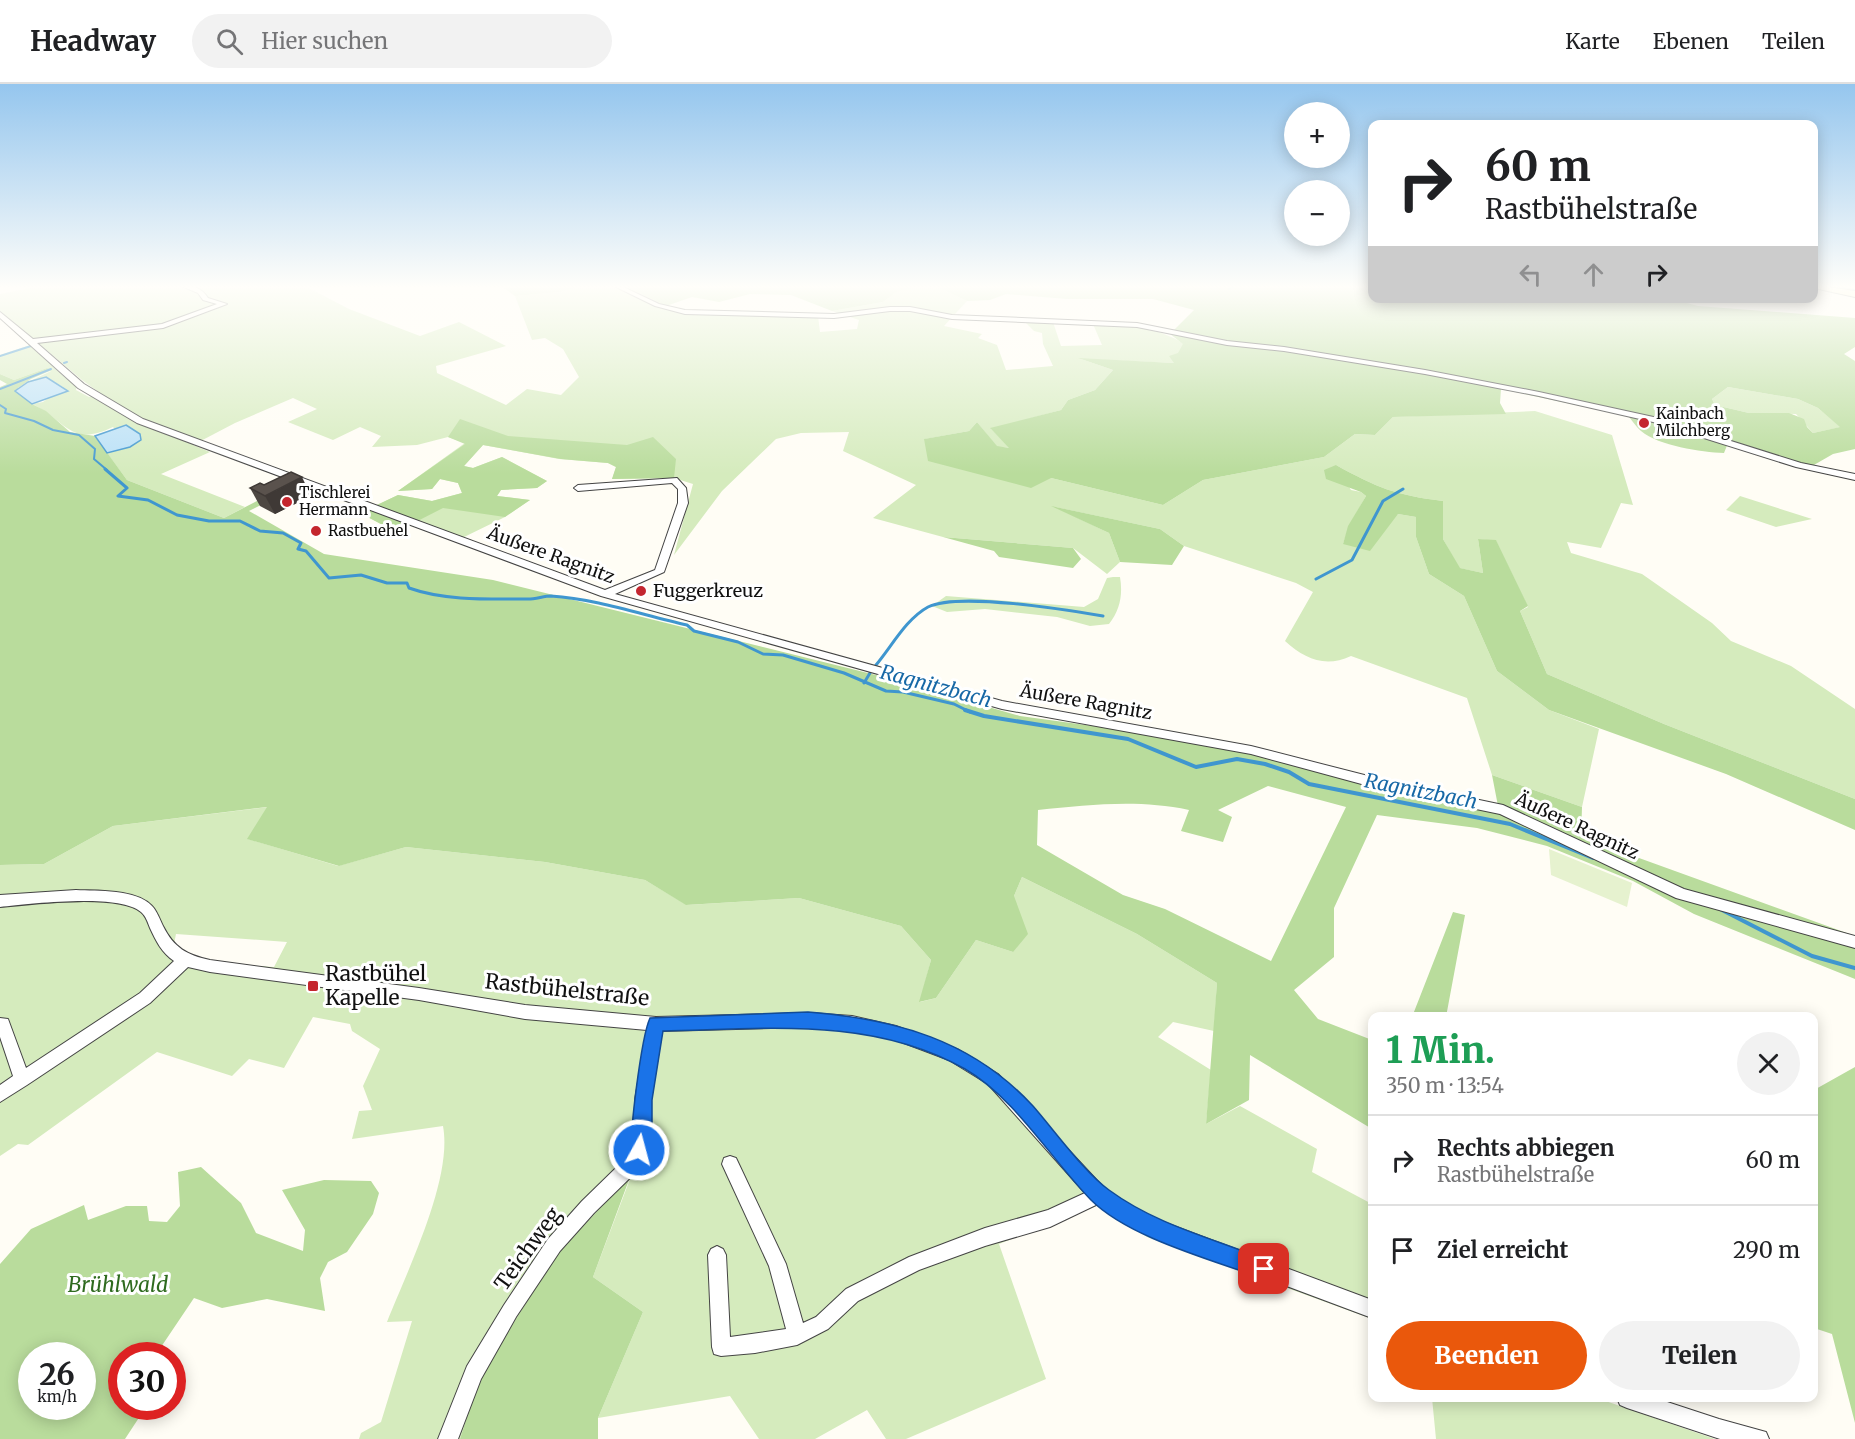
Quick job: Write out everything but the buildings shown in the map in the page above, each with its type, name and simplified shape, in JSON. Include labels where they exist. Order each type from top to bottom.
[{"type":"street","name":"Äußere Ragnitz","points":[[37,348],[81,386],[140,421],[605,594],[1002,705],[1251,750],[1380,784],[1503,810],[1681,894],[1855,942]]},
{"type":"street","points":[[1277,348],[1425,372],[1539,394],[1655,420],[1799,465],[1855,477]]},
{"type":"street","points":[[578,488],[674,480],[682,488],[683,503],[659,572],[605,594]]},
{"type":"street","name":"Rastbühelstraße","points":[[0,901],[100,896],[125,899],[145,908],[170,951],[184,960],[210,966],[444,998],[525,1012],[656,1024],[808,1020],[852,1023],[935,1046],[972,1064],[993,1079],[1099,1195],[1142,1223],[1368,1308]]},
{"type":"street","points":[[0,1094],[137,1004],[160,985],[184,960]]},
{"type":"street","points":[[0,1025],[3,1024],[22,1080]]},
{"type":"street","name":"Teichweg","points":[[447,1439],[474,1373],[510,1311],[554,1245],[588,1207],[627,1169],[639,1150],[643,1138],[643,1100],[656,1024]]},
{"type":"street","points":[[730,1164],[777,1264],[797,1336]]},
{"type":"street","points":[[717,1255],[721,1347],[755,1344],[797,1336],[822,1323],[852,1295],[915,1263],[985,1237],[1050,1218],[1099,1195]]},
{"type":"street","points":[[1639,1402],[1719,1429],[1759,1439]]},
{"type":"green space","points":[[20,348],[38,348],[62,370],[60,373],[76,386],[76,390],[89,397],[100,393],[44,348],[498,348],[436,366],[437,373],[506,405],[527,389],[561,395],[579,377],[562,348],[998,348],[1006,370],[1053,366],[1045,348],[1182,348],[1175,363],[1081,359],[1113,370],[1095,390],[1068,400],[1061,410],[991,429],[1010,448],[997,447],[977,422],[969,431],[925,439],[1051,478],[1163,505],[1203,480],[1324,457],[1355,434],[1375,435],[1393,417],[1535,411],[1612,435],[1633,505],[1621,503],[1601,548],[1567,542],[1571,553],[1642,574],[1712,623],[1731,641],[1791,666],[1855,709],[1855,799],[1664,724],[1547,674],[1520,611],[1528,607],[1496,541],[1478,539],[1483,573],[1459,568],[1443,539],[1443,501],[1387,489],[1336,465],[1351,490],[1361,492],[1366,496],[1349,526],[1343,544],[1398,514],[1416,517],[1416,537],[1429,574],[1464,596],[1497,671],[1549,710],[1599,729],[1582,807],[1492,775],[1467,698],[1351,656],[1342,660],[1324,661],[1300,653],[1285,641],[1313,592],[1296,583],[1184,546],[1160,529],[1055,507],[1109,533],[1120,562],[1107,574],[1073,548],[943,537],[873,518],[916,485],[843,451],[849,432],[801,433],[776,439],[722,491],[674,555],[693,484],[674,478],[612,479],[616,467],[608,463],[559,459],[483,445],[464,466],[473,468],[502,457],[547,481],[537,488],[501,490],[497,496],[530,500],[505,517],[460,539],[414,523],[396,532],[360,513],[398,495],[432,501],[462,493],[458,483],[440,479],[432,489],[398,491],[465,443],[448,437],[417,445],[372,447],[381,436],[360,427],[333,440],[288,422],[317,409],[293,398],[235,423],[193,445],[210,452],[161,474],[245,507],[224,518],[127,480],[107,453],[130,447],[113,427],[87,435],[69,429],[32,404],[43,402],[63,387],[46,377],[28,382],[51,371],[47,368],[14,380],[0,374],[0,355]]},
{"type":"green space","points":[[1181,348],[1853,348],[1844,354],[1855,361],[1855,449],[1833,454],[1807,469],[1728,443],[1724,453],[1692,450],[1658,441],[1641,431],[1628,416],[1501,389],[1500,403],[1506,414],[1393,417],[1375,435],[1355,434],[1324,457],[1203,480],[1163,505],[1051,478],[1031,488],[928,461],[924,439],[969,431],[977,422],[997,446],[1009,448],[990,428],[1061,410],[1068,400],[1095,390],[1113,370],[1078,358],[1174,363],[1169,356],[1178,353]],"holes":[[[1728,387],[1798,399],[1818,408],[1840,427],[1813,433],[1807,427],[1804,419],[1789,413],[1749,413],[1715,405],[1712,399]]]},
{"type":"green space","points":[[47,368],[52,370],[31,379],[18,388],[32,404],[46,411],[70,432],[95,436],[127,480],[224,518],[292,483],[298,486],[249,511],[324,554],[493,580],[888,678],[1020,716],[1268,750],[1391,783],[1498,806],[1492,775],[1582,807],[1581,837],[1855,936],[1855,979],[1694,914],[1633,881],[1547,846],[1477,828],[1377,815],[1334,908],[1334,957],[1294,990],[1318,1019],[1368,1038],[1368,1127],[1250,1055],[1249,1100],[1206,1124],[1217,983],[1137,934],[1022,877],[1014,896],[1028,934],[1013,952],[976,940],[936,998],[919,1002],[931,960],[901,926],[799,898],[686,905],[645,880],[545,862],[406,847],[339,866],[247,839],[267,807],[113,826],[44,864],[0,865],[0,387],[7,384],[0,380],[0,374],[14,380]],"holes":[[[1268,786],[1346,807],[1271,961],[1165,909],[1123,895],[1037,845],[1038,810],[1113,804],[1151,805],[1189,810],[1181,831],[1223,842],[1232,817],[1218,810]]]},
{"type":"green space","points":[[1728,387],[1798,399],[1818,408],[1841,427],[1813,433],[1796,414],[1749,413],[1715,405],[1712,399]]},
{"type":"green space","points":[[460,419],[508,436],[627,445],[653,437],[676,459],[674,478],[612,479],[616,467],[608,463],[561,459],[483,445],[464,466],[473,468],[502,457],[547,481],[537,488],[501,490],[497,496],[530,500],[505,517],[443,508],[396,532],[360,513],[398,495],[432,501],[462,493],[458,483],[440,479],[432,489],[398,491],[465,444],[448,437]]},
{"type":"green space","points":[[1336,465],[1387,489],[1443,501],[1443,539],[1460,568],[1483,573],[1478,539],[1496,540],[1528,606],[1520,611],[1547,674],[1664,724],[1855,799],[1855,830],[1726,774],[1549,710],[1497,671],[1464,596],[1429,574],[1416,537],[1416,517],[1398,514],[1370,551],[1343,544],[1348,526],[1366,496],[1326,479],[1324,470]]},
{"type":"green space","points":[[1740,496],[1812,519],[1776,527],[1726,510]]},
{"type":"green space","points":[[1051,506],[1160,529],[1184,546],[1172,565],[1120,562],[1109,533]]},
{"type":"green space","points":[[943,537],[1073,548],[1081,559],[1073,568],[999,557],[994,551]]},
{"type":"green space","points":[[1120,577],[1121,596],[1116,613],[1109,624],[1090,626],[1057,617],[985,609],[947,612],[932,606],[946,596],[1084,607],[1098,599],[1107,578]]},
{"type":"green space","points":[[268,807],[248,839],[338,866],[406,847],[545,862],[645,880],[687,905],[799,898],[901,926],[931,960],[920,1002],[936,998],[976,940],[1013,952],[1014,896],[1022,877],[1137,934],[1217,983],[1214,1031],[1173,1022],[1158,1037],[1211,1070],[1206,1124],[1240,1106],[1317,1149],[1312,1172],[1368,1202],[1368,1318],[1147,1237],[1099,1205],[999,1244],[1046,1379],[906,1439],[886,1439],[867,1410],[815,1439],[759,1439],[730,1396],[598,1418],[643,1312],[593,1277],[630,1179],[479,1379],[460,1439],[359,1439],[361,1433],[381,1422],[412,1321],[387,1322],[435,1198],[444,1148],[443,1126],[352,1139],[359,1111],[372,1110],[363,1086],[380,1049],[352,1031],[350,1024],[313,1017],[284,1068],[249,1059],[232,1076],[157,1052],[28,1145],[18,1144],[0,1156],[0,865],[44,864],[113,826]],"holes":[[[176,934],[287,942],[274,967],[206,960],[182,951],[174,944]],[[459,997],[535,1008],[659,1032],[518,1017],[454,1007]]]},
{"type":"green space","points":[[1549,849],[1632,883],[1627,907],[1551,875]]},
{"type":"green space","points":[[1453,912],[1465,915],[1447,1012],[1414,1012]]},
{"type":"green space","points":[[1855,1067],[1855,1423],[1832,1334],[1818,1329],[1818,1088]]},
{"type":"green space","name":"Brühlwald","points":[[201,1167],[241,1203],[256,1233],[303,1251],[305,1230],[282,1190],[324,1180],[371,1181],[379,1193],[373,1214],[347,1252],[328,1262],[320,1278],[325,1311],[267,1299],[222,1308],[194,1298],[164,1342],[108,1342],[108,1420],[137,1420],[125,1439],[0,1439],[0,1264],[31,1229],[84,1205],[88,1220],[126,1206],[147,1206],[149,1221],[167,1222],[180,1206],[178,1172]]},
{"type":"green space","points":[[630,1177],[593,1277],[643,1312],[598,1418],[598,1439],[460,1439],[479,1379],[556,1255]]},
{"type":"green space","points":[[1432,1402],[1609,1402],[1715,1439],[1436,1439]]},
{"type":"water","points":[[46,377],[68,391],[32,404],[15,391],[28,382]]},
{"type":"water","points":[[126,425],[140,434],[141,440],[130,447],[107,453],[95,436]]},
{"type":"waterway","points":[[0,356],[24,348]]},
{"type":"waterway","points":[[0,389],[51,369]]},
{"type":"waterway","name":"Ragnitzbach","points":[[0,405],[6,409],[5,413],[34,421],[53,430],[79,435],[95,449],[94,459],[107,470]]},
{"type":"waterway","name":"Ragnitzbach","points":[[105,469],[127,488],[118,496],[148,500],[177,515],[209,521],[240,521],[260,531],[283,533],[301,543],[298,549],[306,551],[329,578],[361,575],[387,583],[407,583],[409,588],[452,597],[528,599],[551,596],[603,604],[687,625],[694,631],[738,642],[763,654],[783,655],[844,673],[865,682]]},
{"type":"waterway","points":[[1316,579],[1352,560],[1383,501],[1403,489]]},
{"type":"waterway","points":[[876,665],[913,618],[928,607],[943,603],[963,601],[1014,604],[1103,616]]},
{"type":"waterway","points":[[865,682],[870,673]]},
{"type":"waterway","name":"Ragnitzbach","points":[[865,682],[886,691],[903,692],[954,704],[968,711]]},
{"type":"waterway","name":"Ragnitzbach","points":[[968,711],[984,716],[1128,739],[1196,767],[1237,759],[1265,764],[1289,772],[1309,784],[1510,824],[1593,858]]},
{"type":"waterway","name":"Ragnitzbach","points":[[1722,910],[1812,956],[1855,968]]},
{"type":"place","name":"Kainbach Milchberg","points":[[1644,423]]},
{"type":"place","name":"Tischlerei Hermann","points":[[287,502]]},
{"type":"place","name":"Rastbuehel","points":[[316,531]]},
{"type":"place","name":"Fuggerkreuz","points":[[641,591]]},
{"type":"place","name":"Rastbühel Kapelle","points":[[313,986]]},
{"type":"route","points":[[639,1150],[643,1138],[643,1100],[656,1024],[808,1020],[852,1023],[919,1040],[972,1064],[993,1079],[1025,1111],[1099,1195],[1124,1213],[1142,1223],[1264,1269]]}]
